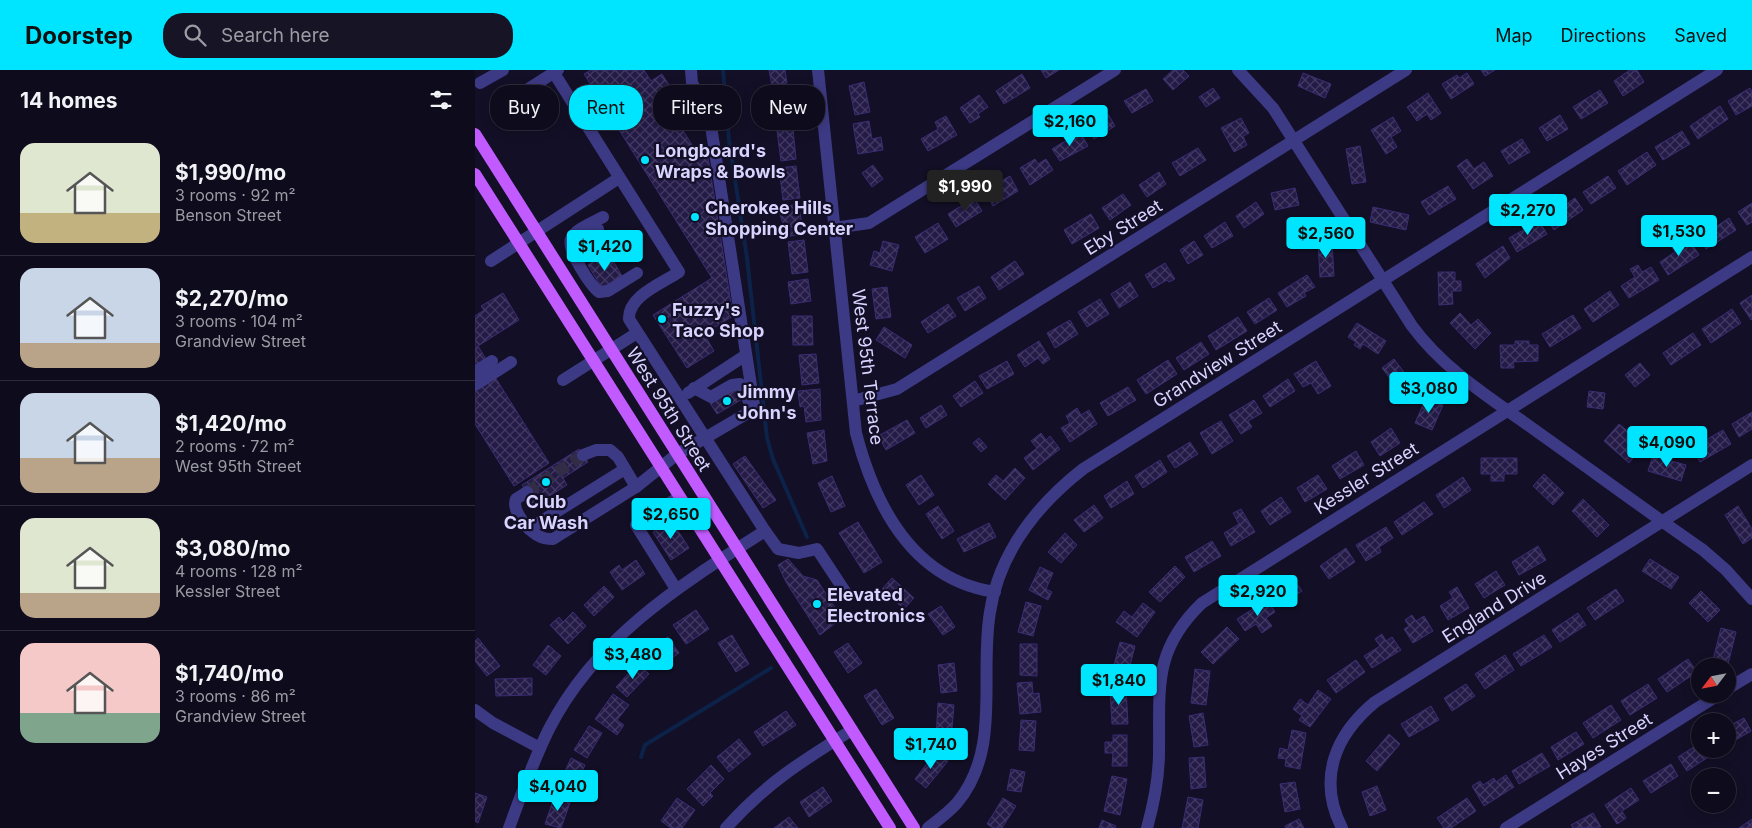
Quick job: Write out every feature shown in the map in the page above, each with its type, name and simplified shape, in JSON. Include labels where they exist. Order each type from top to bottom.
[{"type":"main road","name":"West 95th Street","points":[[475,134],[676,455],[914,828]]},
{"type":"main road","points":[[475,174],[890,828]]},
{"type":"street","points":[[480,84],[503,70]]},
{"type":"street","points":[[527,492],[515,503],[516,510],[529,529],[542,538],[553,539],[636,487],[676,455],[746,414],[754,405],[709,113],[693,83],[691,70]]},
{"type":"street","points":[[834,228],[869,223],[1115,70]]},
{"type":"street","points":[[1238,70],[1273,108],[1412,326],[1432,352],[1451,370],[1726,570],[1752,599]]},
{"type":"street","name":"Eby Street","points":[[853,401],[897,389],[1406,70]]},
{"type":"street","name":"Grandview Street","points":[[928,828],[949,811],[964,794],[982,754],[986,722],[986,648],[990,612],[999,578],[1019,537],[1038,510],[1076,474],[1717,70]]},
{"type":"street","points":[[535,85],[556,72],[619,178],[679,272],[635,301],[629,310],[629,319],[637,333],[679,398],[709,435],[765,532],[778,549],[799,553],[817,549],[846,593]]},
{"type":"street","name":"West 95th Terrace","points":[[819,76],[856,433],[865,469],[873,488],[903,537],[927,564],[939,573],[968,586],[995,592]]},
{"type":"street","points":[[491,261],[619,178]]},
{"type":"street","points":[[605,220],[571,238],[571,251],[599,292],[608,291],[637,272]]},
{"type":"street","name":"Kessler Street","points":[[1147,828],[1158,776],[1159,691],[1163,668],[1172,640],[1185,621],[1212,596],[1752,257]]},
{"type":"street","points":[[563,380],[637,333]]},
{"type":"street","points":[[679,398],[746,355]]},
{"type":"street","points":[[475,372],[492,361]]},
{"type":"street","points":[[475,385],[511,362]]},
{"type":"street","points":[[695,388],[711,397],[736,384],[743,386],[748,394],[749,399],[745,405],[716,423],[709,435]]},
{"type":"street","points":[[583,455],[596,450],[610,450],[636,487]]},
{"type":"street","name":"England Drive","points":[[1341,828],[1331,795],[1333,763],[1338,746],[1357,717],[1375,702],[1752,465]]},
{"type":"street","points":[[529,529],[625,469]]},
{"type":"street","points":[[677,589],[636,525],[679,497]]},
{"type":"street","points":[[509,828],[540,748],[561,708],[604,651],[631,624],[677,589],[765,532]]},
{"type":"street","points":[[1736,684],[1752,674]]},
{"type":"street","name":"Hayes Street","points":[[1507,828],[1706,703]]},
{"type":"street","points":[[475,710],[493,723],[540,748]]},
{"type":"street","points":[[726,828],[765,787],[789,769],[851,730]]},
{"type":"building","name":"Cherokee Hills Shopping Center","points":[[591,70],[644,70],[651,81],[662,74],[669,85],[653,85],[653,130],[683,130],[699,156],[707,151],[733,316],[704,334],[714,351],[687,368],[653,315],[712,278],[619,130],[643,130],[643,85],[591,85],[584,74]]},
{"type":"building","points":[[769,70],[785,70],[787,83],[772,85]]},
{"type":"building","points":[[1041,70],[1059,70],[1046,78]]},
{"type":"building","points":[[1173,70],[1183,70],[1189,76],[1173,90],[1163,79]]},
{"type":"building","points":[[1481,70],[1495,70],[1485,76]]},
{"type":"building","points":[[1630,70],[1637,70],[1644,82],[1623,96],[1614,81]]},
{"type":"building","points":[[1303,73],[1331,84],[1325,98],[1298,86]]},
{"type":"building","points":[[1467,73],[1474,84],[1451,99],[1442,84],[1457,75],[1459,78]]},
{"type":"building","points":[[1022,74],[1030,88],[1004,104],[996,91]]},
{"type":"building","points":[[864,82],[870,112],[855,115],[849,86]]},
{"type":"building","points":[[1213,88],[1220,98],[1206,107],[1199,97]]},
{"type":"building","points":[[1750,88],[1752,92],[1752,106],[1736,115],[1728,101]]},
{"type":"building","points":[[1146,89],[1153,101],[1132,113],[1124,101]]},
{"type":"building","points":[[1600,90],[1608,103],[1581,119],[1573,107]]},
{"type":"building","points":[[1428,93],[1441,113],[1431,120],[1427,114],[1417,121],[1407,107]]},
{"type":"building","points":[[979,95],[988,107],[978,114],[980,117],[970,123],[960,108]]},
{"type":"building","points":[[1720,106],[1728,119],[1698,139],[1690,126]]},
{"type":"building","points":[[1108,114],[1115,126],[1094,139],[1087,128]]},
{"type":"building","points":[[1560,115],[1568,129],[1547,141],[1539,128]]},
{"type":"building","points":[[946,116],[957,135],[928,151],[921,139],[938,129],[935,122]]},
{"type":"building","points":[[1393,117],[1401,131],[1391,137],[1397,147],[1386,154],[1371,130]]},
{"type":"building","points":[[1241,118],[1249,133],[1243,136],[1247,145],[1234,152],[1221,128]]},
{"type":"building","points":[[869,121],[872,139],[881,137],[883,150],[858,154],[853,124]]},
{"type":"building","points":[[793,130],[796,159],[781,161],[777,131]]},
{"type":"building","points":[[1682,131],[1690,144],[1663,160],[1655,147]]},
{"type":"building","points":[[1080,132],[1088,146],[1060,161],[1052,149]]},
{"type":"building","points":[[1522,139],[1530,152],[1509,164],[1501,151]]},
{"type":"building","points":[[1360,146],[1366,182],[1352,184],[1346,149]]},
{"type":"building","points":[[1198,148],[1206,160],[1180,176],[1172,163]]},
{"type":"building","points":[[1647,152],[1656,165],[1627,185],[1618,171]]},
{"type":"building","points":[[1035,159],[1038,164],[1046,159],[1053,170],[1030,185],[1020,168]]},
{"type":"building","points":[[1467,159],[1474,169],[1484,162],[1493,176],[1473,189],[1457,166]]},
{"type":"building","points":[[873,165],[883,179],[872,187],[862,173]]},
{"type":"building","points":[[796,166],[800,198],[783,200],[779,168]]},
{"type":"building","points":[[1159,172],[1166,184],[1147,197],[1139,185]]},
{"type":"building","points":[[1010,176],[1018,191],[993,206],[984,191]]},
{"type":"building","points":[[1608,176],[1616,188],[1591,204],[1583,192]]},
{"type":"building","points":[[1448,186],[1456,199],[1429,215],[1421,202]]},
{"type":"building","points":[[1295,188],[1299,205],[1275,210],[1271,193]]},
{"type":"building","points":[[1123,194],[1131,205],[1110,220],[1102,208]]},
{"type":"building","points":[[974,198],[982,211],[956,227],[948,214]]},
{"type":"building","points":[[1575,198],[1583,210],[1554,230],[1546,218]]},
{"type":"building","points":[[1256,202],[1264,214],[1244,228],[1236,216]]},
{"type":"building","points":[[1752,203],[1752,222],[1747,225],[1738,212]]},
{"type":"building","points":[[798,204],[804,233],[787,237],[778,208]]},
{"type":"building","points":[[1373,207],[1409,215],[1406,230],[1370,222]]},
{"type":"building","points":[[1091,214],[1099,228],[1072,244],[1064,230]]},
{"type":"building","points":[[1729,218],[1736,230],[1706,249],[1699,238],[1706,233],[1703,227],[1710,223],[1714,228]]},
{"type":"building","points":[[1539,221],[1547,234],[1517,252],[1509,238]]},
{"type":"building","points":[[1225,222],[1233,236],[1212,248],[1204,236]]},
{"type":"building","points":[[938,223],[948,239],[925,253],[915,237]]},
{"type":"building","points":[[1681,239],[1685,246],[1691,242],[1699,255],[1668,275],[1660,262],[1675,252],[1671,246]]},
{"type":"building","points":[[804,240],[808,272],[792,274],[788,242]]},
{"type":"building","points":[[883,241],[899,245],[892,271],[870,265],[874,251],[880,253]]},
{"type":"building","points":[[1194,241],[1203,255],[1188,264],[1180,250]]},
{"type":"building","points":[[1332,241],[1334,276],[1320,277],[1318,242]]},
{"type":"building","points":[[1503,246],[1510,258],[1485,278],[1476,264]]},
{"type":"building","points":[[598,258],[602,265],[612,259],[622,276],[602,288],[588,265]]},
{"type":"building","points":[[1015,261],[1024,274],[999,290],[991,277]]},
{"type":"building","points":[[1165,263],[1175,279],[1169,282],[1167,280],[1153,288],[1145,275]]},
{"type":"building","points":[[1638,265],[1642,272],[1651,267],[1659,280],[1629,298],[1621,286],[1635,277],[1630,269]]},
{"type":"building","points":[[1438,272],[1455,272],[1455,281],[1461,281],[1461,291],[1452,291],[1453,304],[1439,305]]},
{"type":"building","points":[[1307,275],[1315,287],[1304,293],[1306,296],[1287,307],[1278,293]]},
{"type":"building","points":[[808,279],[811,301],[791,304],[788,282]]},
{"type":"building","points":[[1130,282],[1138,296],[1119,308],[1111,294]]},
{"type":"building","points":[[979,286],[986,298],[965,311],[957,298]]},
{"type":"building","points":[[887,287],[891,317],[876,319],[872,289]]},
{"type":"building","points":[[1610,291],[1619,305],[1593,322],[1584,309]]},
{"type":"building","points":[[503,293],[519,320],[478,346],[486,359],[475,366],[475,316],[484,310],[481,306]]},
{"type":"building","points":[[1752,295],[1752,319],[1751,320],[1740,303]]},
{"type":"building","points":[[1269,298],[1277,310],[1255,324],[1247,312]]},
{"type":"building","points":[[1100,299],[1109,314],[1087,327],[1078,312]]},
{"type":"building","points":[[948,304],[956,316],[928,333],[921,322]]},
{"type":"building","points":[[1732,309],[1741,323],[1711,343],[1702,329]]},
{"type":"building","points":[[1460,313],[1471,325],[1478,319],[1491,333],[1475,349],[1450,323]]},
{"type":"building","points":[[1573,315],[1581,328],[1550,347],[1542,334]]},
{"type":"building","points":[[792,316],[812,316],[813,345],[793,345]]},
{"type":"building","points":[[1238,317],[1247,331],[1216,350],[1208,336]]},
{"type":"building","points":[[1070,320],[1078,334],[1055,348],[1047,333]]},
{"type":"building","points":[[1357,323],[1386,341],[1378,354],[1363,344],[1360,349],[1354,345],[1356,342],[1348,337]]},
{"type":"building","points":[[884,327],[912,345],[905,358],[876,340]]},
{"type":"building","points":[[1693,333],[1701,345],[1671,365],[1663,353]]},
{"type":"building","points":[[1039,341],[1050,359],[1043,364],[1038,358],[1025,367],[1017,355]]},
{"type":"building","points":[[1515,341],[1529,341],[1529,345],[1538,345],[1538,361],[1513,362],[1514,368],[1501,368],[1500,345],[1515,345]]},
{"type":"building","points":[[1201,342],[1209,354],[1184,370],[1176,358]]},
{"type":"building","points":[[816,354],[819,383],[802,385],[799,355]]},
{"type":"building","points":[[1394,359],[1410,380],[1398,389],[1382,368]]},
{"type":"building","points":[[1168,360],[1177,374],[1146,394],[1137,380]]},
{"type":"building","points":[[1007,361],[1014,374],[987,389],[979,376]]},
{"type":"building","points":[[1316,361],[1331,386],[1318,394],[1311,383],[1303,387],[1294,374]]},
{"type":"building","points":[[1640,363],[1650,375],[1635,387],[1625,375]]},
{"type":"building","points":[[495,377],[549,463],[514,486],[475,424],[475,390]]},
{"type":"building","points":[[1288,379],[1295,391],[1270,407],[1263,396]]},
{"type":"building","points":[[975,381],[983,393],[961,407],[953,396]]},
{"type":"building","name":"Jimmy John's","points":[[737,387],[744,398],[717,414],[710,403]]},
{"type":"building","points":[[1128,387],[1136,400],[1108,416],[1100,403]]},
{"type":"building","points":[[820,389],[821,420],[806,422],[804,406],[800,407],[798,391]]},
{"type":"building","points":[[1589,391],[1605,393],[1603,409],[1587,407]]},
{"type":"building","points":[[1426,398],[1443,405],[1432,430],[1415,423]]},
{"type":"building","points":[[1254,400],[1262,413],[1248,421],[1252,427],[1241,434],[1229,415]]},
{"type":"building","points":[[941,405],[947,415],[926,428],[920,418]]},
{"type":"building","points":[[1077,408],[1081,415],[1089,410],[1097,424],[1070,442],[1061,428],[1070,423],[1066,416]]},
{"type":"building","points":[[1752,412],[1752,429],[1739,437],[1732,424]]},
{"type":"building","points":[[907,420],[915,433],[886,450],[878,436]]},
{"type":"building","points":[[1221,421],[1233,441],[1212,454],[1200,433]]},
{"type":"building","points":[[1619,424],[1630,433],[1626,438],[1639,450],[1629,463],[1604,441]]},
{"type":"building","points":[[1391,428],[1400,443],[1380,456],[1371,442]]},
{"type":"building","points":[[824,430],[827,461],[813,464],[807,433]]},
{"type":"building","points":[[1723,430],[1731,444],[1700,462],[1692,448]]},
{"type":"building","points":[[1041,433],[1046,440],[1050,436],[1060,449],[1033,470],[1024,458],[1037,448],[1031,441]]},
{"type":"building","points":[[979,438],[987,447],[981,452],[973,443]]},
{"type":"building","points":[[1190,442],[1198,454],[1175,468],[1167,456]]},
{"type":"building","name":"Club Car Wash","points":[[579,449],[588,462],[563,478],[567,485],[530,508],[523,498],[529,495],[522,485]]},
{"type":"building","points":[[1356,451],[1364,465],[1340,479],[1332,466]]},
{"type":"building","points":[[745,456],[776,500],[763,508],[733,464]]},
{"type":"building","points":[[1653,456],[1686,465],[1681,481],[1648,471]]},
{"type":"building","points":[[1481,458],[1517,458],[1517,474],[1504,474],[1504,481],[1491,481],[1491,474],[1481,474]]},
{"type":"building","points":[[1160,460],[1167,472],[1143,488],[1135,476]]},
{"type":"building","points":[[1015,468],[1025,478],[1005,500],[988,484],[996,475],[1003,481]]},
{"type":"building","points":[[1544,474],[1564,493],[1553,505],[1533,486]]},
{"type":"building","points":[[921,475],[934,495],[919,505],[906,485]]},
{"type":"building","points":[[1318,475],[1327,489],[1305,502],[1297,488]]},
{"type":"building","points":[[832,476],[845,506],[831,512],[818,483]]},
{"type":"building","points":[[1463,477],[1471,490],[1444,508],[1436,495]]},
{"type":"building","points":[[1127,481],[1134,494],[1111,508],[1104,496]]},
{"type":"building","points":[[1281,497],[1291,512],[1270,525],[1261,511]]},
{"type":"building","points":[[1583,499],[1609,525],[1597,537],[1572,511]]},
{"type":"building","points":[[1424,502],[1433,514],[1402,535],[1394,522]]},
{"type":"building","points":[[1094,505],[1103,518],[1084,532],[1074,520]]},
{"type":"building","points":[[938,506],[954,531],[942,539],[926,514]]},
{"type":"building","points":[[1738,506],[1752,529],[1752,538],[1743,544],[1725,515]]},
{"type":"building","points":[[1241,509],[1255,532],[1231,546],[1224,533],[1239,524],[1233,513]]},
{"type":"building","points":[[671,520],[689,548],[671,560],[653,532]]},
{"type":"building","points":[[858,522],[882,562],[864,573],[839,533]]},
{"type":"building","points":[[989,523],[996,537],[964,552],[957,539]]},
{"type":"building","points":[[1386,527],[1393,538],[1379,547],[1381,552],[1366,561],[1356,545]]},
{"type":"building","points":[[1065,533],[1077,545],[1061,563],[1048,552]]},
{"type":"building","points":[[1212,541],[1221,556],[1194,572],[1185,557]]},
{"type":"building","points":[[1538,546],[1546,560],[1519,575],[1512,562]]},
{"type":"building","points":[[1346,548],[1355,562],[1329,579],[1320,566]]},
{"type":"building","name":"Elevated Electronics","points":[[788,559],[803,576],[817,580],[842,618],[820,635],[786,582],[778,565]]},
{"type":"building","points":[[1650,559],[1679,577],[1671,589],[1642,571]]},
{"type":"building","points":[[636,560],[645,574],[622,590],[610,572],[619,565],[622,570]]},
{"type":"building","points":[[1175,566],[1185,577],[1160,602],[1149,592]]},
{"type":"building","points":[[1040,567],[1053,573],[1046,589],[1052,592],[1048,600],[1029,590]]},
{"type":"building","points":[[1496,571],[1505,585],[1484,598],[1475,584]]},
{"type":"building","points":[[1281,576],[1287,586],[1295,581],[1302,591],[1284,603],[1270,583]]},
{"type":"building","points":[[892,578],[914,598],[904,609],[882,589]]},
{"type":"building","points":[[604,586],[614,597],[594,616],[584,605]]},
{"type":"building","points":[[1457,587],[1469,608],[1448,620],[1440,606],[1453,598],[1449,592]]},
{"type":"building","points":[[1616,589],[1624,601],[1595,620],[1587,608]]},
{"type":"building","points":[[1701,591],[1720,610],[1708,622],[1689,603]]},
{"type":"building","points":[[1267,600],[1275,612],[1266,618],[1272,626],[1262,633],[1256,624],[1245,631],[1237,619]]},
{"type":"building","points":[[1026,602],[1041,606],[1033,636],[1018,632]]},
{"type":"building","points":[[1143,603],[1155,612],[1137,637],[1116,622],[1124,611],[1132,617]]},
{"type":"building","points":[[941,606],[955,627],[943,635],[928,614]]},
{"type":"building","points":[[696,610],[709,629],[686,644],[673,625]]},
{"type":"building","points":[[573,612],[586,626],[568,644],[550,625],[559,617],[563,622]]},
{"type":"building","points":[[1578,613],[1586,625],[1560,642],[1552,630]]},
{"type":"building","points":[[1412,615],[1416,621],[1424,616],[1433,631],[1413,643],[1404,629],[1409,626],[1405,620]]},
{"type":"building","points":[[1227,627],[1239,639],[1213,664],[1201,652]]},
{"type":"building","points":[[1721,628],[1736,632],[1730,658],[1714,658]]},
{"type":"building","points":[[1382,634],[1386,641],[1392,637],[1401,650],[1372,668],[1364,656],[1380,646],[1375,639]]},
{"type":"building","points":[[732,635],[749,664],[736,672],[718,643]]},
{"type":"building","points":[[1544,635],[1552,647],[1521,666],[1513,654]]},
{"type":"building","points":[[668,637],[679,653],[655,669],[648,658],[656,652],[653,647]]},
{"type":"building","points":[[478,638],[500,666],[487,676],[475,661],[475,641]]},
{"type":"building","points":[[1120,642],[1135,646],[1126,681],[1111,677]]},
{"type":"building","points":[[848,643],[862,663],[848,673],[834,652]]},
{"type":"building","points":[[1020,644],[1037,644],[1037,676],[1020,675]]},
{"type":"building","points":[[548,645],[561,656],[546,675],[533,665]]},
{"type":"building","points":[[1505,655],[1514,670],[1485,689],[1475,674]]},
{"type":"building","points":[[1688,659],[1691,663],[1691,676],[1667,692],[1658,679]]},
{"type":"building","points":[[1356,660],[1365,672],[1336,693],[1327,680]]},
{"type":"building","points":[[638,663],[649,674],[627,697],[616,687]]},
{"type":"building","points":[[954,663],[957,691],[941,693],[938,665]]},
{"type":"building","points":[[1195,669],[1210,671],[1206,705],[1191,703]]},
{"type":"building","points":[[532,678],[532,695],[496,696],[495,679]]},
{"type":"building","points":[[1032,682],[1033,694],[1039,693],[1041,712],[1020,714],[1017,683]]},
{"type":"building","points":[[1466,684],[1475,696],[1452,711],[1444,698]]},
{"type":"building","points":[[1648,684],[1657,698],[1630,715],[1621,701]]},
{"type":"building","points":[[1126,687],[1128,724],[1112,724],[1110,688]]},
{"type":"building","points":[[876,689],[894,718],[882,725],[864,696]]},
{"type":"building","points":[[1318,690],[1331,699],[1310,727],[1299,720],[1302,716],[1293,709],[1300,699],[1308,705]]},
{"type":"building","points":[[613,694],[629,705],[617,720],[624,725],[617,735],[595,719]]},
{"type":"building","points":[[938,703],[954,705],[951,740],[936,738]]},
{"type":"building","points":[[1611,705],[1621,720],[1593,738],[1583,723]]},
{"type":"building","points":[[1431,706],[1439,720],[1409,737],[1401,724]]},
{"type":"building","points":[[786,711],[796,725],[763,746],[754,732]]},
{"type":"building","points":[[1203,713],[1208,745],[1194,747],[1189,716]]},
{"type":"building","points":[[1744,718],[1751,731],[1736,740],[1736,722]]},
{"type":"building","points":[[1021,720],[1036,721],[1034,751],[1019,750]]},
{"type":"building","points":[[589,726],[602,733],[587,758],[574,750]]},
{"type":"building","points":[[1292,730],[1306,733],[1300,769],[1285,766],[1286,759],[1278,758],[1280,748],[1288,750]]},
{"type":"building","points":[[1576,732],[1584,744],[1558,760],[1551,747]]},
{"type":"building","points":[[1389,734],[1400,744],[1377,771],[1366,761]]},
{"type":"building","points":[[1113,735],[1127,735],[1127,766],[1112,766],[1113,753],[1105,753],[1105,742],[1113,742]]},
{"type":"building","points":[[739,739],[751,754],[729,772],[717,757]]},
{"type":"building","points":[[1691,749],[1691,758],[1707,758],[1687,771],[1678,757]]},
{"type":"building","points":[[936,752],[948,761],[926,788],[915,779]]},
{"type":"building","points":[[1542,753],[1550,766],[1519,784],[1512,771]]},
{"type":"building","points":[[1204,757],[1206,787],[1191,789],[1189,758]]},
{"type":"building","points":[[571,758],[585,765],[572,794],[558,787]]},
{"type":"building","points":[[1671,764],[1678,776],[1651,793],[1643,781]]},
{"type":"building","points":[[711,765],[724,779],[710,793],[713,796],[703,806],[687,789]]},
{"type":"building","points":[[1011,769],[1025,772],[1021,792],[1007,790]]},
{"type":"building","points":[[1506,775],[1514,787],[1484,806],[1472,786],[1480,781],[1483,785],[1494,778],[1496,782]]},
{"type":"building","points":[[1112,776],[1127,779],[1120,815],[1104,811]]},
{"type":"building","points":[[1295,782],[1300,809],[1285,812],[1280,784]]},
{"type":"building","points":[[1377,786],[1386,810],[1370,816],[1362,792]]},
{"type":"building","points":[[823,787],[832,801],[809,817],[800,802]]},
{"type":"building","points":[[1631,788],[1639,800],[1622,811],[1626,818],[1617,824],[1605,805]]},
{"type":"building","points":[[475,793],[487,797],[478,823],[475,821]]},
{"type":"building","points":[[555,795],[571,800],[561,828],[545,824]]},
{"type":"building","points":[[1188,797],[1203,800],[1198,828],[1182,828]]},
{"type":"building","points":[[677,798],[695,810],[682,828],[671,828],[661,821]]},
{"type":"building","points":[[1003,798],[1016,806],[1002,828],[993,828],[987,824]]},
{"type":"building","points":[[1467,798],[1476,811],[1451,828],[1444,828],[1437,818]]},
{"type":"building","points":[[1593,813],[1601,827],[1573,828],[1571,825]]},
{"type":"building","points":[[789,817],[798,828],[774,828]]},
{"type":"building","points":[[1299,819],[1304,828],[1286,828],[1285,826]]},
{"type":"building","points":[[1752,819],[1752,828],[1739,828]]},
{"type":"building","points":[[1102,820],[1116,826],[1115,828],[1099,828]]},
{"type":"waterway","points":[[723,70],[729,140],[747,258],[767,438],[773,459],[807,537]]},
{"type":"waterway","points":[[641,757],[645,745],[771,668]]},
{"type":"tunnel","points":[[527,492],[583,455]]},
{"type":"place","name":"Longboard's Wraps & Bowls","points":[[645,160]]},
{"type":"place","name":"Cherokee Hills Shopping Center","points":[[695,217]]},
{"type":"place","name":"Fuzzy's Taco Shop","points":[[662,319]]},
{"type":"place","name":"Jimmy John's","points":[[727,401]]},
{"type":"place","name":"Club Car Wash","points":[[546,482]]},
{"type":"place","name":"Elevated Electronics","points":[[817,604]]}]
